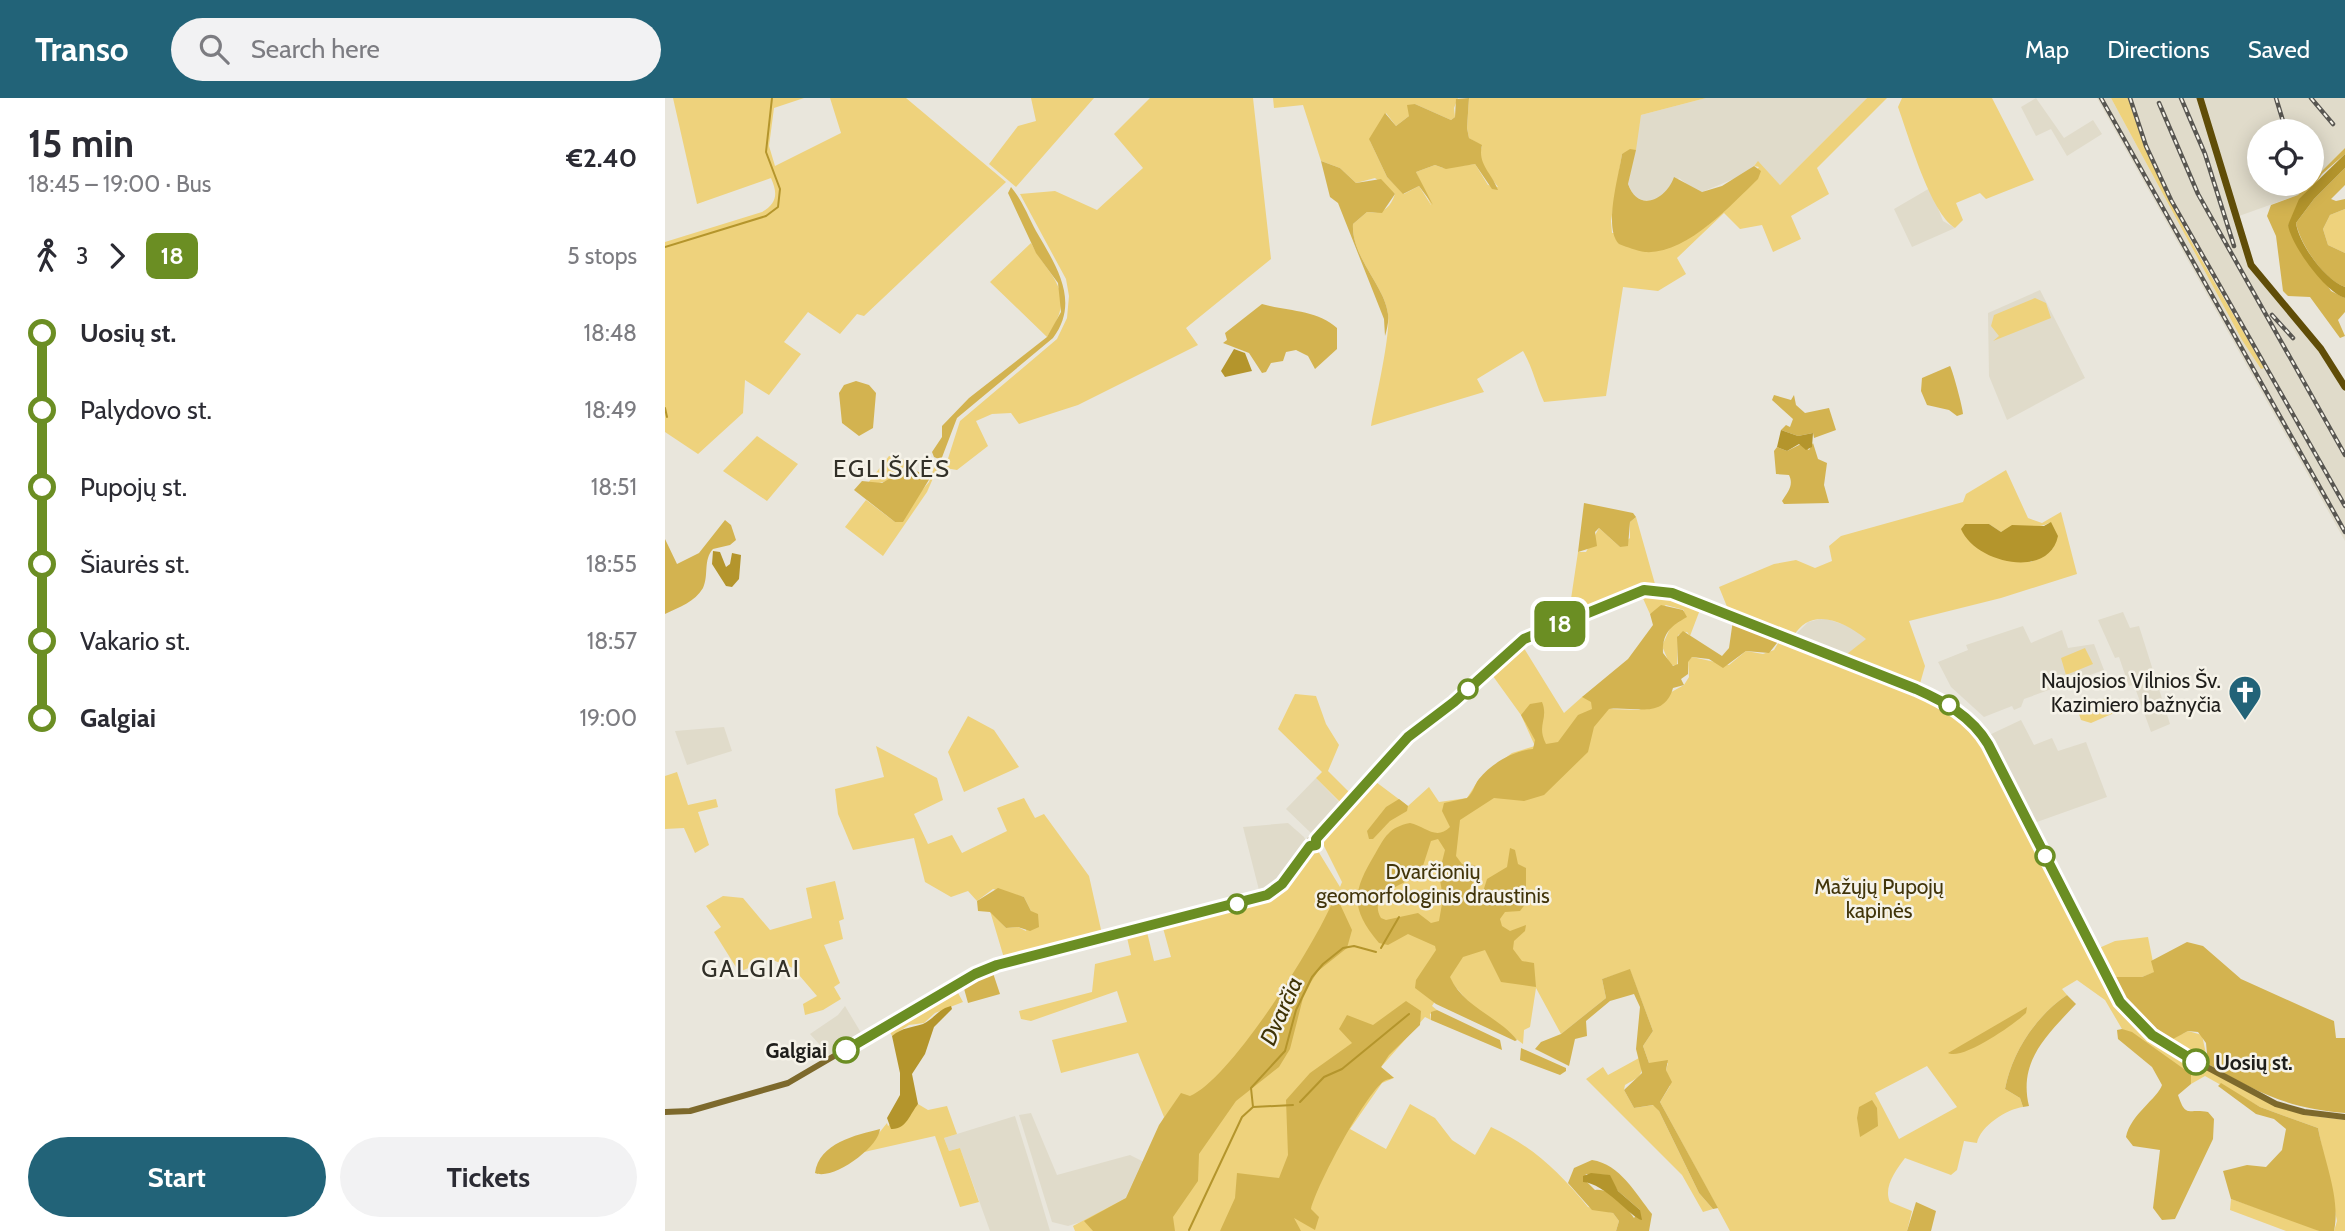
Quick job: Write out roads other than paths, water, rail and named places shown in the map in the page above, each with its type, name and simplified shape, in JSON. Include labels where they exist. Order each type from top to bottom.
[{"type":"main road","points":[[2200,98],[2251,265],[2321,349],[2345,387]]},
{"type":"main road","points":[[665,1112],[689,1111],[788,1083],[975,974],[997,965],[1261,898],[1282,884],[1313,843],[1408,737],[1454,702],[1524,639],[1601,610],[1639,592],[1665,591],[1916,689],[1961,713],[1988,744],[2101,968],[2120,1002],[2140,1025],[2172,1049],[2276,1104],[2304,1112],[2345,1117]]},
{"type":"waterway","points":[[665,247],[766,216],[778,207],[780,189],[766,152],[772,98]]},
{"type":"waterway","points":[[665,408],[667,417]]},
{"type":"waterway","name":"Dvarčia","points":[[1381,948],[1399,917]]},
{"type":"waterway","name":"Dvarčia","points":[[1189,1230],[1242,1117],[1253,1107],[1251,1088],[1285,1051],[1296,1010],[1312,977],[1343,948],[1354,946],[1376,952]]},
{"type":"waterway","points":[[1300,1102],[1324,1077],[1342,1069],[1409,1014]]},
{"type":"waterway","points":[[1253,1107],[1293,1105]]},
{"type":"railway","points":[[2101,98],[2345,532]]},
{"type":"railway","points":[[2130,98],[2146,146],[2171,200],[2345,506]]},
{"type":"railway","points":[[2181,98],[2205,154],[2234,246]]},
{"type":"railway","points":[[2276,98],[2282,119]]},
{"type":"railway","points":[[2311,98],[2333,124]]},
{"type":"railway","points":[[2159,103],[2198,194],[2345,455]]},
{"type":"railway","points":[[2272,315],[2293,338]]},
{"type":"place","name":"Naujosios Vilnios Šv. Kazimiero bažnyčia","points":[[2245,722]]},
{"type":"place","name":"Galgiai","points":[[846,1050]]},
{"type":"place","name":"Uosių st.","points":[[2196,1062]]},
{"type":"district","name":"EGLIŠKĖS","points":[[892,468]]},
{"type":"district","name":"GALGIAI","points":[[751,968]]},
{"type":"park label","name":"Dvarčionių geomorfologinis draustinis","points":[[1433,883]]},
{"type":"park label","name":"Mažųjų Pupojų kapinės","points":[[1879,898]]}]
